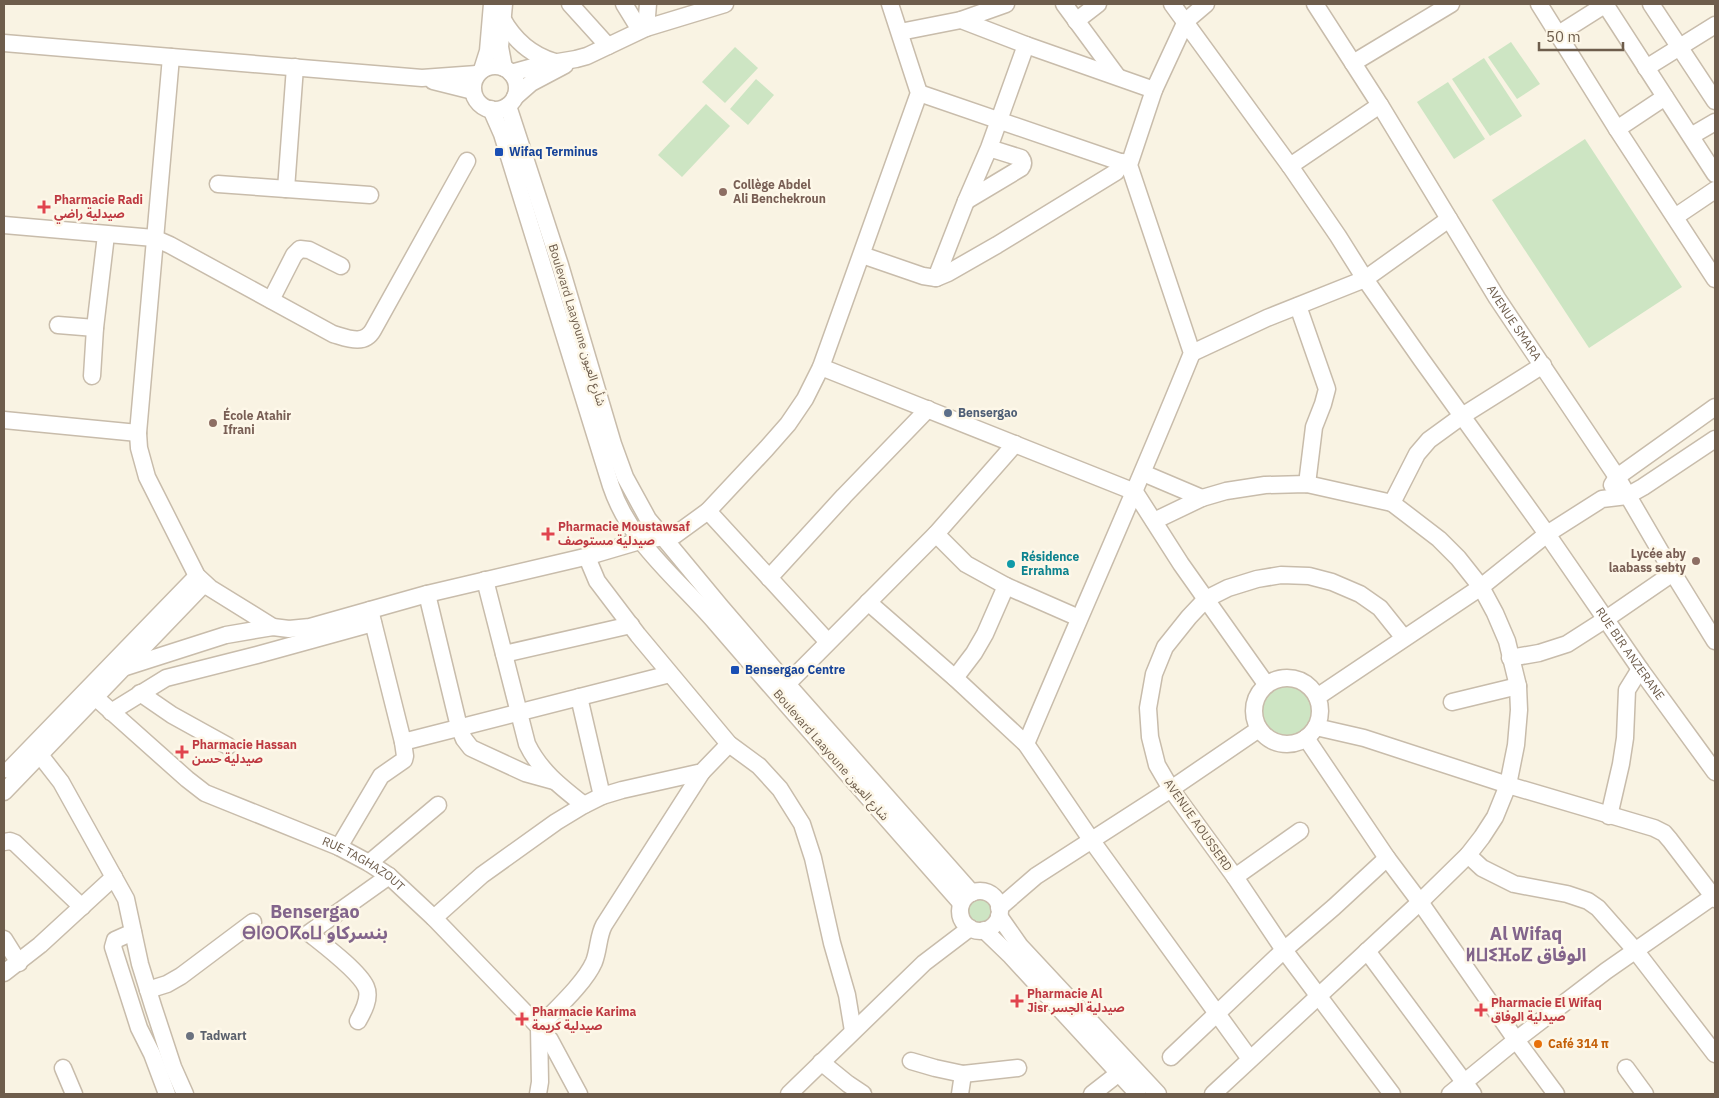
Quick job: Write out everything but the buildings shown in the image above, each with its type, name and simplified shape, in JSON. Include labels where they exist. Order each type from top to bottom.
[{"type":"street","points":[[492,4],[488,51],[474,82],[473,91],[481,105],[491,109],[499,109],[531,83],[643,29],[723,4]]},
{"type":"street","points":[[570,4],[608,46]]},
{"type":"street","points":[[624,4],[643,29]]},
{"type":"street","points":[[643,29],[648,4]]},
{"type":"street","points":[[111,712],[166,678],[257,655],[371,617],[427,594],[589,556],[640,541],[675,535],[708,511],[788,424],[805,399],[821,367],[862,255],[919,93],[890,4]]},
{"type":"street","points":[[900,32],[961,20],[984,8],[1006,4]]},
{"type":"street","points":[[1064,4],[1117,76]]},
{"type":"street","points":[[1076,21],[1098,4]]},
{"type":"street","name":"RUE BIR ANZERANE","points":[[1172,4],[1290,166],[1365,279],[1547,534],[1640,669],[1715,772]]},
{"type":"street","points":[[862,255],[923,276],[936,278],[997,245],[1116,172],[1126,163],[1154,90],[1186,21],[1206,4]]},
{"type":"street","name":"AVENUE SMARA","points":[[1315,4],[1380,105],[1497,298],[1617,477],[1715,641]]},
{"type":"street","points":[[1353,63],[1451,4]]},
{"type":"street","points":[[1539,4],[1617,129],[1715,279]]},
{"type":"street","points":[[1557,35],[1606,4],[1715,174]]},
{"type":"street","points":[[1651,4],[1715,101]]},
{"type":"street","points":[[503,11],[506,25],[523,46],[537,56],[555,62]]},
{"type":"street","points":[[503,11],[500,47],[508,70],[516,80],[517,89],[511,101]]},
{"type":"street","points":[[961,20],[1154,90]]},
{"type":"street","points":[[1646,68],[1715,25]]},
{"type":"street","points":[[4,43],[422,78],[473,91]]},
{"type":"street","points":[[936,278],[966,200],[989,148],[1026,45]]},
{"type":"street","points":[[171,57],[138,433],[139,448],[147,477],[201,580],[273,626],[288,629],[310,627],[371,617]]},
{"type":"street","points":[[422,78],[480,72],[493,66],[508,70],[576,60]]},
{"type":"street","points":[[286,189],[295,67]]},
{"type":"street","points":[[919,93],[1126,163]]},
{"type":"street","points":[[1617,129],[1665,97]]},
{"type":"street","name":"Boulevard Laayoune شأرع العيون","points":[[511,101],[625,477],[648,519],[663,537]]},
{"type":"street","points":[[1290,166],[1380,105]]},
{"type":"street","name":"Boulevard Laayoune شأرع العيون","points":[[491,109],[502,134],[616,503],[640,541]]},
{"type":"street","points":[[1691,136],[1715,122]]},
{"type":"street","points":[[966,200],[1021,168],[1023,165],[1023,161],[1020,158],[989,148]]},
{"type":"street","points":[[4,225],[154,238],[334,334],[359,341],[367,338],[374,330],[467,161]]},
{"type":"street","points":[[1026,744],[1135,492],[1192,353],[1126,163]]},
{"type":"street","points":[[218,184],[370,195]]},
{"type":"street","points":[[1675,217],[1715,190]]},
{"type":"street","points":[[1192,353],[1268,318],[1365,279],[1448,219]]},
{"type":"street","points":[[92,376],[95,328],[106,235]]},
{"type":"street","points":[[271,300],[294,255],[300,249],[308,250],[341,266]]},
{"type":"street","points":[[1298,306],[1327,389],[1324,404],[1314,427],[1307,484]]},
{"type":"street","points":[[58,325],[95,328]]},
{"type":"street","points":[[1392,503],[1422,446],[1462,416],[1543,365]]},
{"type":"street","points":[[821,367],[1135,492],[1206,599],[1266,684]]},
{"type":"street","points":[[1318,697],[1481,587],[1547,534],[1602,499],[1617,477],[1715,406]]},
{"type":"street","points":[[770,578],[851,489],[928,409]]},
{"type":"street","points":[[4,420],[138,433]]},
{"type":"street","points":[[1602,499],[1627,496],[1715,439]]},
{"type":"street","points":[[782,689],[936,534],[1015,444]]},
{"type":"street","points":[[1143,473],[1202,498]]},
{"type":"street","points":[[1154,521],[1202,498],[1226,491],[1265,485],[1307,484],[1392,503],[1439,539],[1458,558],[1481,587],[1507,641],[1518,686],[1519,710],[1516,745],[1508,785],[1495,817],[1468,855],[1420,902],[1250,1059],[1217,1093]]},
{"type":"street","points":[[708,511],[828,642]]},
{"type":"street","points":[[936,534],[966,564],[1006,586],[1079,618]]},
{"type":"street","name":"Boulevard Laayoune شارع العيون","points":[[663,537],[782,689],[970,914],[1012,956],[1138,1094]]},
{"type":"street","name":"Boulevard Laayoune شارع العيون","points":[[640,541],[782,689]]},
{"type":"street","points":[[589,556],[589,562],[597,581],[630,625],[729,744],[759,766],[780,789],[802,824],[813,858],[832,943],[847,995],[853,1031]]},
{"type":"street","points":[[1510,658],[1554,649],[1575,640],[1673,573]]},
{"type":"street","name":"AVENUE AOUSSERD","points":[[1392,1094],[1318,997],[1284,950],[1236,877],[1171,790],[1157,765],[1150,737],[1148,708],[1154,674],[1165,647],[1189,617],[1206,599],[1228,588],[1257,579],[1281,575],[1309,576],[1332,582],[1360,594],[1380,608],[1404,638]]},
{"type":"street","points":[[4,792],[123,668],[201,580]]},
{"type":"street","points":[[4,776],[201,580]]},
{"type":"street","points":[[485,580],[527,744],[533,757],[554,781],[584,805]]},
{"type":"street","points":[[955,678],[974,653],[985,634],[1006,586]]},
{"type":"street","points":[[427,594],[459,727],[464,738],[471,748],[525,773],[554,781]]},
{"type":"street","points":[[868,602],[955,678],[1026,744],[1092,841],[1216,1015],[1250,1059]]},
{"type":"street","points":[[339,846],[381,776],[404,760],[406,756],[371,617]]},
{"type":"street","points":[[504,654],[630,625]]},
{"type":"street","points":[[123,668],[226,636],[273,626]]},
{"type":"street","points":[[1609,816],[1625,738],[1627,690],[1640,669]]},
{"type":"street","points":[[403,742],[670,674]]},
{"type":"street","points":[[1289,677],[1301,680],[1311,687],[1318,697],[1320,712],[1311,733],[1296,743],[1275,742],[1266,737],[1259,729],[1255,720],[1255,700],[1266,684],[1277,678],[1289,677]]},
{"type":"street","points":[[1452,702],[1518,686]]},
{"type":"street","points":[[140,693],[228,746]]},
{"type":"street","name":"RUE TAGHAZOUT","points":[[95,697],[205,793],[339,846],[389,876],[434,918],[539,1027],[550,1040],[579,1094]]},
{"type":"street","points":[[579,697],[602,796]]},
{"type":"street","points":[[789,1094],[924,963],[970,914],[979,891],[991,894],[1036,876],[1171,790],[1259,729]]},
{"type":"street","points":[[1311,733],[1364,738],[1508,785],[1654,828],[1664,833],[1715,897],[1635,950],[1516,1040],[1468,1089],[1450,1094]]},
{"type":"street","points":[[1311,733],[1387,858],[1556,1094]]},
{"type":"street","points":[[538,1094],[540,1082],[539,1027],[573,990],[594,963],[600,934],[604,925],[702,772],[729,744]]},
{"type":"street","points":[[40,755],[61,782],[126,899],[148,990],[173,1067],[185,1094]]},
{"type":"street","points":[[434,918],[490,869],[556,822],[584,805],[602,796],[702,772]]},
{"type":"street","points":[[369,863],[438,806]]},
{"type":"street","points":[[1236,877],[1300,832]]},
{"type":"street","points":[[4,842],[10,841],[15,843],[82,907]]},
{"type":"street","points":[[1468,855],[1482,868],[1514,884],[1567,894],[1588,901],[1598,908],[1635,950],[1715,1054]]},
{"type":"street","points":[[1171,1057],[1284,950],[1387,858]]},
{"type":"street","points":[[358,1021],[367,1000],[367,988],[356,974],[309,933],[389,876]]},
{"type":"street","points":[[970,914],[994,925],[999,912],[1036,876]]},
{"type":"street","points":[[4,973],[40,946],[114,877]]},
{"type":"street","points":[[991,894],[998,903],[999,912],[1020,946],[1158,1094]]},
{"type":"street","points":[[148,990],[167,984],[181,976],[252,922]]},
{"type":"street","points":[[133,932],[115,940],[113,947],[139,1028],[152,1054],[166,1094]]},
{"type":"street","points":[[4,939],[19,963]]},
{"type":"street","points":[[1367,951],[1468,1089]]},
{"type":"street","points":[[911,1061],[963,1074],[1018,1068]]},
{"type":"street","points":[[821,1062],[863,1094]]},
{"type":"street","points":[[63,1068],[74,1094]]},
{"type":"street","points":[[1626,1068],[1645,1094]]},
{"type":"street","points":[[1092,1094],[1119,1073]]},
{"type":"street","points":[[960,1094],[963,1074]]},
{"type":"green space","points":[[1511,42],[1540,84],[1517,99],[1488,57]]},
{"type":"green space","points":[[735,47],[758,68],[725,103],[702,82]]},
{"type":"green space","points":[[1484,58],[1522,116],[1490,136],[1452,79]]},
{"type":"green space","points":[[756,79],[774,95],[748,125],[730,109]]},
{"type":"green space","points":[[1448,82],[1485,139],[1454,159],[1417,102]]},
{"type":"green space","points":[[706,104],[730,126],[682,177],[658,155]]},
{"type":"green space","points":[[1585,139],[1682,287],[1589,348],[1492,200]]},
{"type":"green space","points":[[1286,682],[1296,684],[1305,690],[1311,699],[1313,709],[1311,719],[1305,728],[1296,734],[1286,736],[1276,734],[1267,728],[1261,719],[1259,709],[1261,699],[1267,690],[1276,684]]},
{"type":"green space","points":[[979,894],[985,895],[990,899],[994,904],[994,916],[990,921],[985,925],[979,926],[973,925],[968,921],[964,916],[963,910],[964,904],[968,899],[973,895]]},
{"type":"place","name":"Wifaq Terminus","points":[[499,152]]},
{"type":"place","name":"Collège Abdel Ali Benchekroun","points":[[723,192]]},
{"type":"place","name":"Pharmacie Radi صيدلية راضي","points":[[44,207]]},
{"type":"place","name":"Bensergao","points":[[948,413]]},
{"type":"place","name":"École Atahir Ifrani","points":[[213,423]]},
{"type":"place","name":"Pharmacie Moustawsaf صيدلية مستوصف","points":[[548,534]]},
{"type":"place","name":"Lycée aby laabass sebty","points":[[1696,561]]},
{"type":"place","name":"Résidence Errahma","points":[[1011,564]]},
{"type":"place","name":"Bensergao Centre","points":[[735,670]]},
{"type":"place","name":"Pharmacie Hassan صيدلية حسن","points":[[182,752]]},
{"type":"place","name":"Pharmacie Al Jisr صيدلية الجسر","points":[[1017,1001]]},
{"type":"place","name":"Pharmacie El Wifaq صيدلية الوفاق","points":[[1481,1010]]},
{"type":"place","name":"Pharmacie Karima صيدلية كريمة","points":[[522,1019]]},
{"type":"place","name":"Tadwart","points":[[190,1036]]},
{"type":"place","name":"Café 314 π","points":[[1538,1044]]},
{"type":"district","name":"Bensergao ⴱⵏⵙⵔⴽⴰⵡ بنسركاو","points":[[315,922]]},
{"type":"district","name":"Al Wifaq ⵍⵡⵉⴼⴰⵇ الوفاق","points":[[1526,944]]}]
